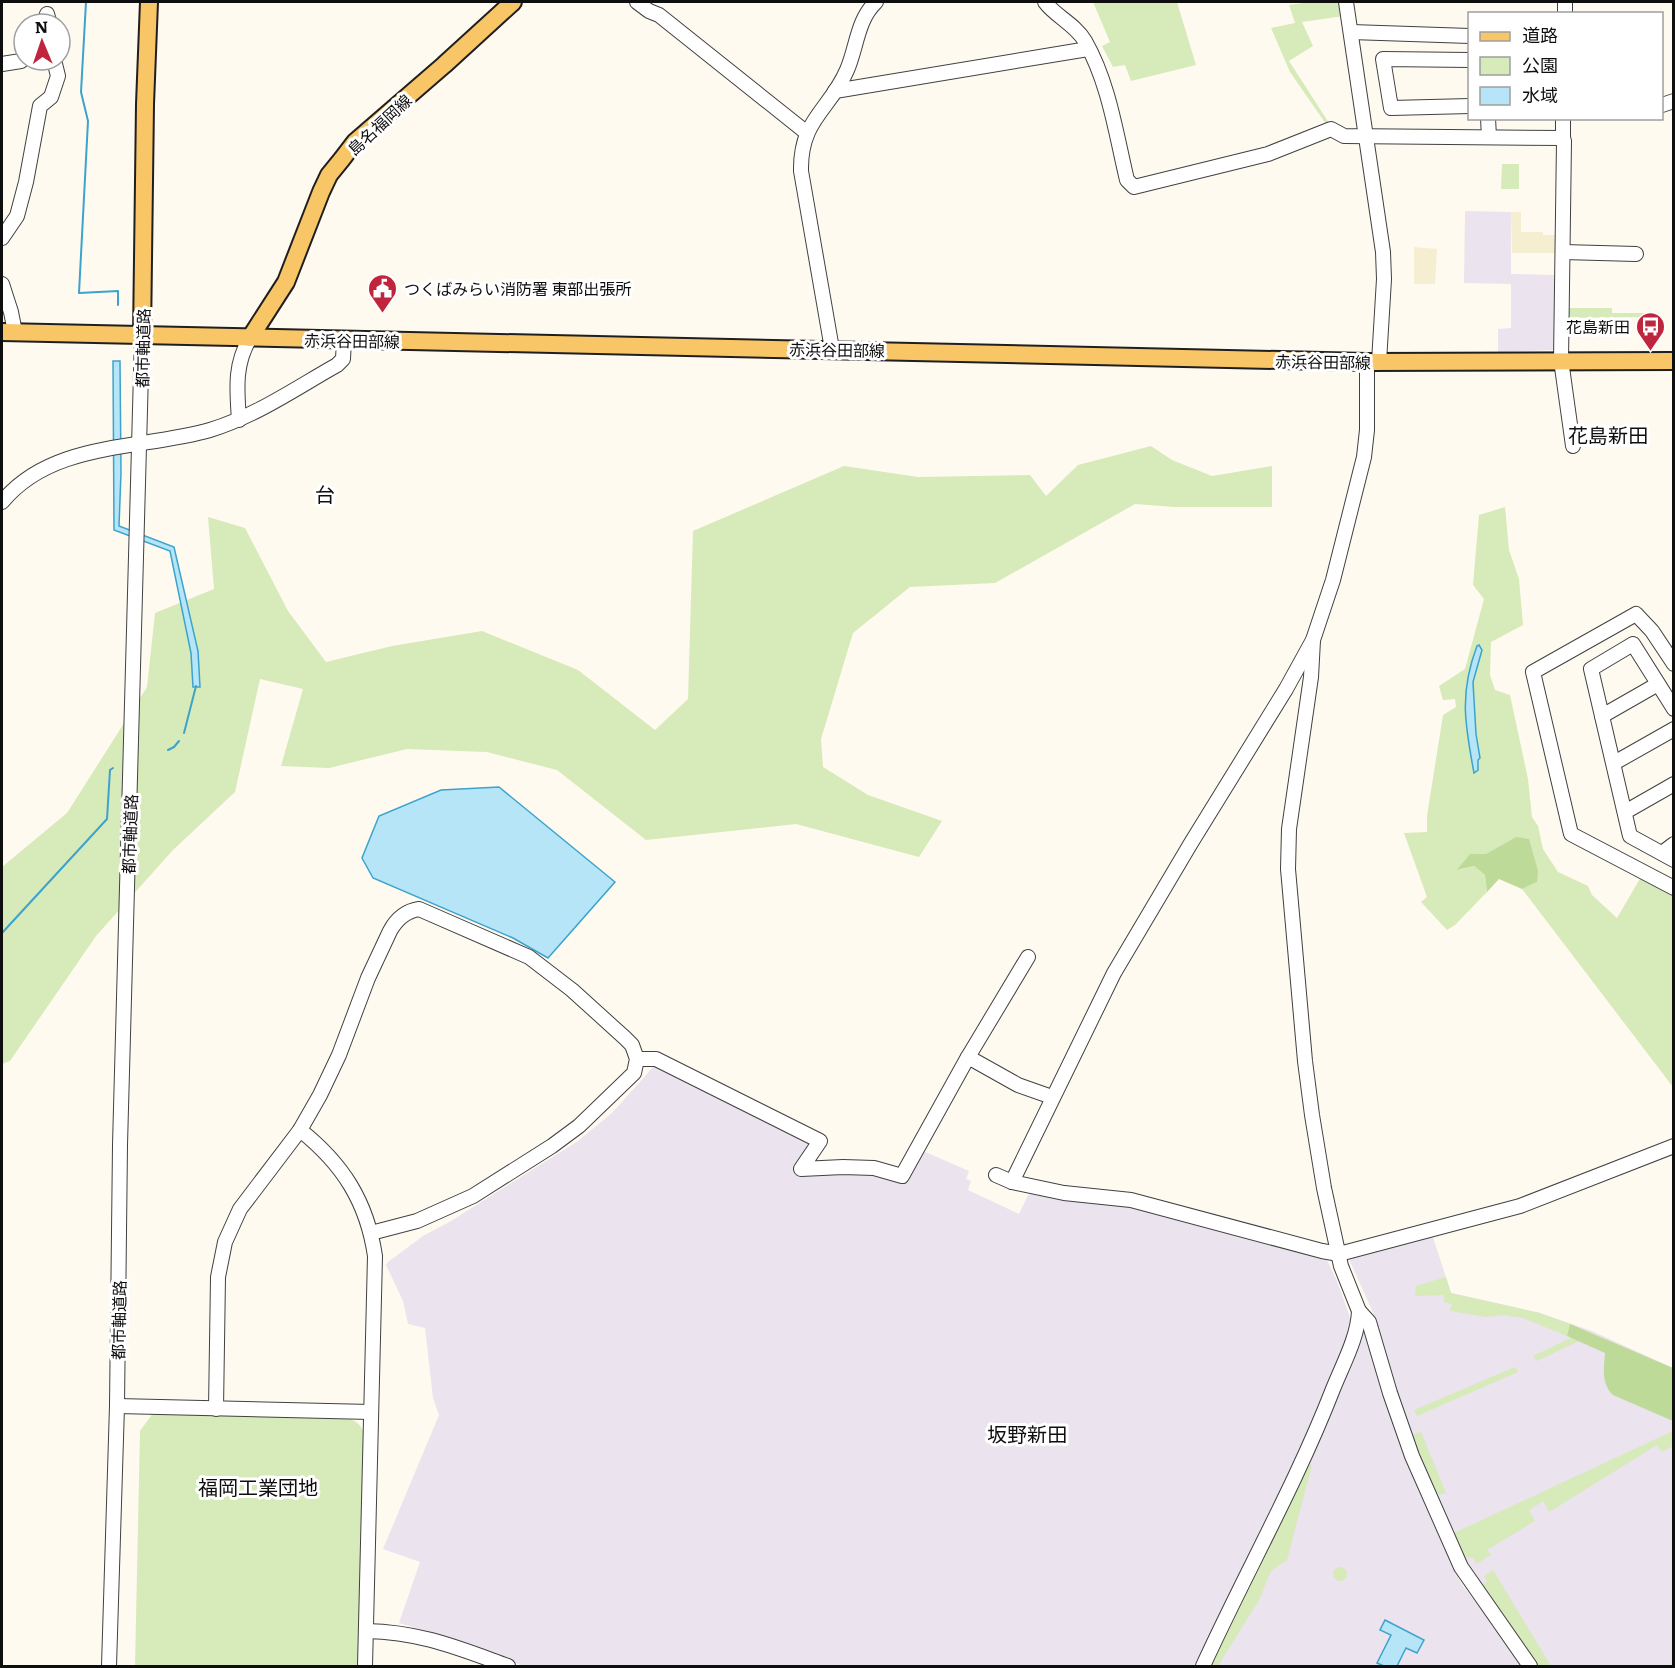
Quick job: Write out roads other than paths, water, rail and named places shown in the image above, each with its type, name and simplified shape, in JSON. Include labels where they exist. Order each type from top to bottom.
[{"type":"main road","name":"都市軸道路","points":[[142,336],[145,104],[149,2]]},
{"type":"main road","name":"島名福岡線","points":[[250,338],[286,282],[329,175],[355,142],[513,2]]},
{"type":"main road","name":"赤浜谷田部線","points":[[8,332],[1373,362],[1674,360]]},
{"type":"street","points":[[637,2],[654,6],[659,15],[807,133]]},
{"type":"street","points":[[832,349],[801,171],[802,152],[807,133],[818,113],[847,72],[864,18],[876,2]]},
{"type":"street","points":[[1045,2],[1082,36],[1103,83],[1127,180],[1134,187],[1268,154],[1331,129],[1344,136],[1563,138]]},
{"type":"street","points":[[1012,1182],[1118,964],[1286,689],[1313,640],[1333,580],[1364,457],[1384,279],[1383,252],[1346,2]]},
{"type":"street","points":[[1351,32],[1468,36]]},
{"type":"street","points":[[1431,58],[1432,34]]},
{"type":"street","points":[[835,91],[1088,49]]},
{"type":"street","points":[[1468,60],[1383,59],[1391,108],[1468,106]]},
{"type":"street","points":[[2,238],[20,205],[40,106],[51,97],[58,76],[57,72]]},
{"type":"street","points":[[1488,120],[1489,137]]},
{"type":"street","points":[[1563,120],[1561,360],[1573,446]]},
{"type":"street","points":[[1563,252],[1636,254]]},
{"type":"street","points":[[2,284],[11,312],[8,332]]},
{"type":"street","name":"都市軸道路","points":[[109,1666],[117,1406],[120,1145],[141,445],[142,336]]},
{"type":"street","points":[[239,420],[237,372],[243,350],[250,338]]},
{"type":"street","points":[[2,501],[31,475],[50,464],[88,453],[193,434],[239,420],[338,365],[343,359],[344,339]]},
{"type":"street","points":[[1674,664],[1652,631],[1636,614],[1533,672],[1571,834],[1674,888]]},
{"type":"street","points":[[1601,634],[1614,656]]},
{"type":"street","points":[[1313,640],[1311,676],[1289,830],[1288,868],[1305,1062],[1324,1188],[1339,1254],[1359,1311],[1369,1322],[1412,1456],[1461,1567],[1530,1666]]},
{"type":"street","points":[[1674,709],[1633,644],[1591,669],[1630,836],[1668,856],[1674,844]]},
{"type":"street","points":[[1602,716],[1658,684]]},
{"type":"street","points":[[1614,764],[1674,729]]},
{"type":"street","points":[[1625,812],[1674,784]]},
{"type":"street","points":[[216,1409],[218,1277],[225,1242],[240,1209],[300,1131],[320,1095],[339,1055],[368,978],[394,924],[413,910],[425,911],[516,950],[539,964],[625,1038],[632,1045],[637,1059],[634,1073],[614,1094],[552,1146],[473,1196],[417,1221],[371,1233]]},
{"type":"street","points":[[637,1059],[656,1059],[820,1141],[801,1169],[874,1168],[902,1176],[1028,957]]},
{"type":"street","points":[[969,1057],[1018,1084],[1052,1097]]},
{"type":"street","points":[[300,1131],[325,1150],[338,1166],[361,1204],[371,1233],[375,1266],[365,1666]]},
{"type":"street","points":[[996,1174],[1012,1182],[1064,1193],[1131,1200],[1339,1254],[1520,1206],[1674,1146]]},
{"type":"street","points":[[1203,1666],[1316,1433],[1356,1329],[1359,1311]]},
{"type":"street","points":[[117,1406],[371,1412]]},
{"type":"street","points":[[366,1631],[409,1634],[435,1640],[508,1666]]},
{"type":"water","points":[[113,361],[120,361],[119,526],[174,547],[198,651],[200,687],[193,687],[191,653],[170,551],[114,530]]},
{"type":"water","points":[[1479,645],[1482,650],[1473,682],[1480,758],[1478,770],[1474,773],[1465,709],[1471,663]]},
{"type":"water","points":[[499,787],[615,882],[548,958],[513,938],[373,878],[362,858],[379,816],[441,790]]},
{"type":"water","points":[[1385,1620],[1424,1640],[1417,1653],[1406,1648],[1397,1666],[1384,1666],[1377,1663],[1391,1635],[1380,1630]]},
{"type":"waterway","points":[[86,2],[81,92],[88,121],[79,293],[118,291],[118,305]]},
{"type":"waterway","points":[[184,733],[196,686]]},
{"type":"waterway","points":[[168,750],[179,741]]},
{"type":"waterway","points":[[2,933],[107,819],[110,770],[113,768]]},
{"type":"place","name":"つくばみらい消防署 東部出張所","points":[[383,314]]},
{"type":"place","name":"花島新田","points":[[1651,352]]},
{"type":"district","name":"花島新田","points":[[1608,434]]},
{"type":"district","name":"台","points":[[325,493]]},
{"type":"district","name":"坂野新田","points":[[1027,1433]]},
{"type":"district","name":"福岡工業団地","points":[[258,1486]]}]
